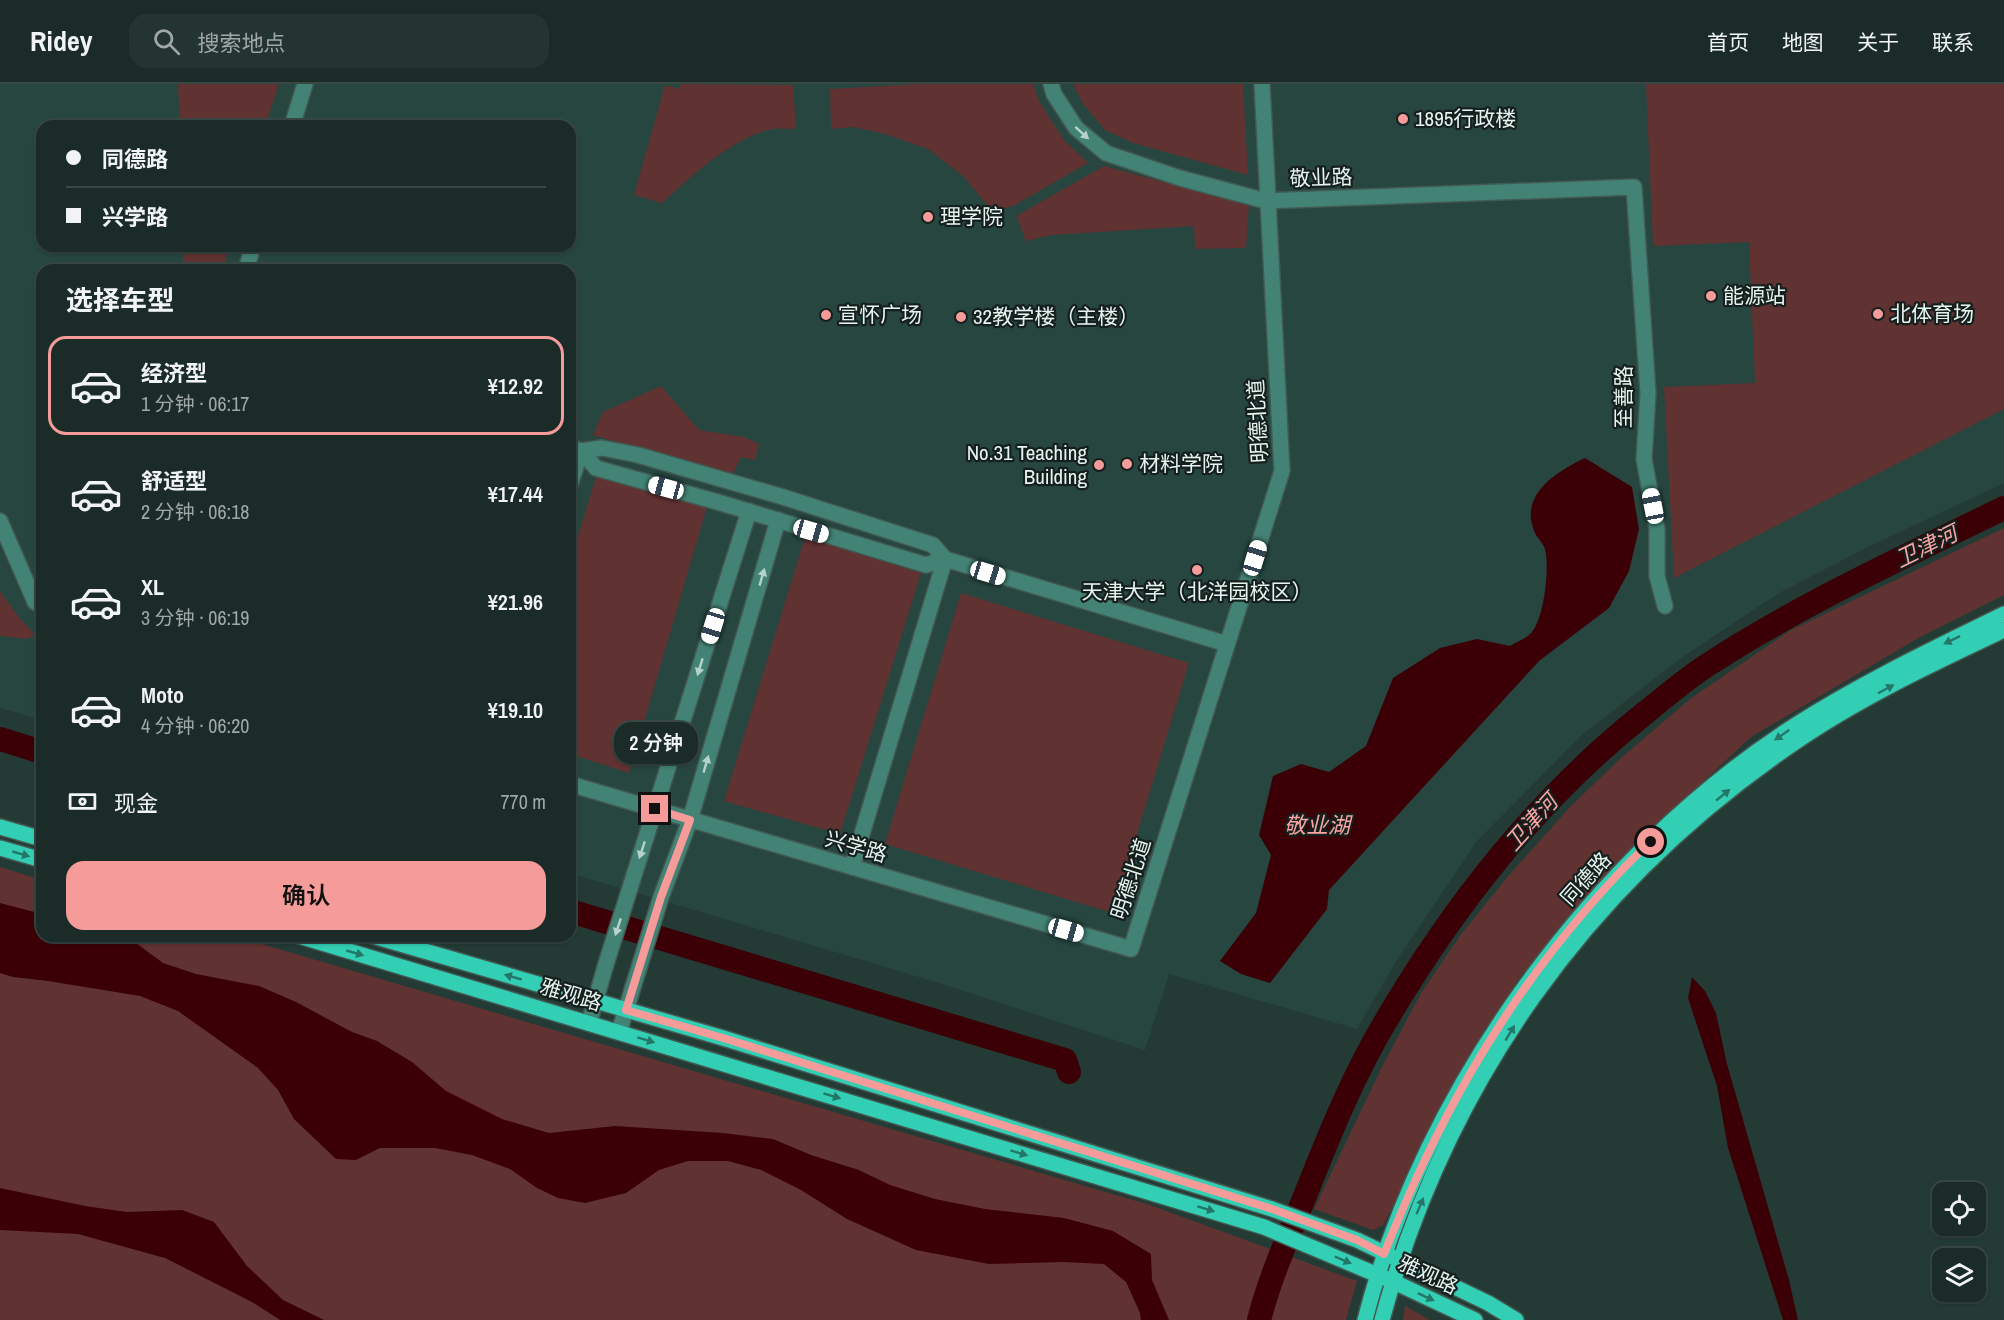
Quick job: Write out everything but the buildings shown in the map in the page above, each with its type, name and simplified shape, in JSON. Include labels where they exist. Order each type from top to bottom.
[{"type":"main road","name":"同德路","points":[[1365,1320],[1384,1254],[1431,1144],[1494,1032],[1537,971],[1570,930],[1639,852],[1718,782],[1794,727],[1897,667],[2004,614]]},
{"type":"main road","name":"同德路","points":[[1382,1320],[1408,1234],[1455,1128],[1486,1071],[1517,1020],[1546,979],[1581,933],[1616,893],[1698,815],[1736,784],[1793,744],[1867,699],[2004,630]]},
{"type":"main road","points":[[0,827],[36,837]]},
{"type":"main road","points":[[0,848],[36,858]]},
{"type":"main road","name":"雅观路","points":[[319,942],[1263,1227],[1377,1274],[1475,1320]]},
{"type":"main road","name":"雅观路","points":[[394,942],[723,1038],[1272,1209],[1357,1240],[1516,1320]]},
{"type":"street","points":[[294,120],[305,84]]},
{"type":"street","name":"敬业路","points":[[1051,84],[1054,94],[1076,128],[1106,153],[1180,178],[1266,201],[1634,186]]},
{"type":"street","name":"明德北道","points":[[1131,949],[1282,471],[1266,201],[1262,84]]},
{"type":"street","name":"至善路","points":[[1634,186],[1648,393],[1644,459],[1658,529],[1657,576],[1665,606]]},
{"type":"street","points":[[576,449],[602,447],[638,455],[783,497],[933,545],[945,560]]},
{"type":"street","points":[[576,450],[596,468],[749,511],[926,565],[945,560],[1227,644]]},
{"type":"street","points":[[590,1023],[606,964],[749,511]]},
{"type":"street","points":[[619,1032],[661,897],[690,820],[778,520]]},
{"type":"street","points":[[0,521],[36,603]]},
{"type":"street","points":[[852,867],[945,560]]},
{"type":"street","name":"兴学路","points":[[576,786],[1131,949]]},
{"type":"shaded area","name":"天津大学（北洋园校区）","points":[[0,84],[2004,84],[2004,483],[1870,546],[1779,593],[1681,658],[1583,734],[1477,841],[1398,958],[1357,1029],[1169,974],[1145,1050],[939,983],[576,875],[576,264],[36,264],[36,718],[0,708]]},
{"type":"shaded area","points":[[178,84],[279,84],[267,120],[180,120]]},
{"type":"shaded area","points":[[681,84],[793,85],[796,129],[773,129],[743,140],[713,159],[662,203],[634,195],[665,85],[679,89]]},
{"type":"shaded area","points":[[919,84],[1033,84],[1039,101],[1064,140],[1088,163],[1013,206],[993,212],[963,176],[928,149],[885,134],[854,127],[831,129],[830,89]]},
{"type":"shaded area","points":[[1073,84],[1243,84],[1248,175],[1133,143],[1105,130],[1083,104]]},
{"type":"shaded area","name":"北体育场","points":[[1646,84],[2004,84],[2004,409],[1674,578],[1664,387],[1755,383],[1749,242],[1653,246]]},
{"type":"shaded area","points":[[1104,166],[1249,205],[1246,248],[1195,249],[1194,226],[1052,235],[1026,241],[1016,216]]},
{"type":"shaded area","points":[[183,252],[228,252],[224,264],[183,264]]},
{"type":"shaded area","points":[[661,386],[699,430],[744,437],[759,444],[755,460],[741,457],[732,476],[593,435],[603,412]]},
{"type":"shaded area","points":[[597,474],[707,507],[629,773],[576,756],[576,542]]},
{"type":"shaded area","points":[[2004,528],[2004,595],[1920,637],[1751,737],[1634,846],[1519,978],[1445,1098],[1411,1173],[1383,1225],[1373,1230],[1314,1209],[1380,1071],[1421,993],[1462,933],[1510,874],[1571,806],[1621,758],[1690,699],[1791,630]]},
{"type":"shaded area","points":[[805,537],[921,573],[840,834],[724,801]]},
{"type":"shaded area","points":[[0,591],[35,635],[27,639],[0,636]]},
{"type":"shaded area","points":[[961,593],[1189,663],[1113,913],[885,844]]},
{"type":"shaded area","points":[[0,867],[36,878],[36,942],[254,942],[1150,1205],[1357,1281],[1346,1320],[0,1320]]},
{"type":"shaded area","points":[[1405,1306],[1430,1320],[1403,1320]]},
{"type":"water","name":"敬业湖","points":[[1585,458],[1632,487],[1639,529],[1629,571],[1609,608],[1539,661],[1329,890],[1327,909],[1270,983],[1241,974],[1220,961],[1256,913],[1271,855],[1259,835],[1273,776],[1301,764],[1329,772],[1366,746],[1393,678],[1440,648],[1477,639],[1510,646],[1530,634],[1535,628],[1542,607],[1547,568],[1545,549],[1535,533],[1531,519],[1532,507],[1543,486],[1563,470]]},
{"type":"water","points":[[0,903],[36,912],[36,942],[135,942],[163,963],[196,974],[259,986],[296,1002],[352,1032],[377,1041],[412,1062],[446,1091],[502,1119],[549,1133],[615,1126],[723,1133],[773,1139],[811,1155],[859,1170],[890,1185],[935,1199],[985,1209],[1064,1218],[1113,1231],[1151,1254],[1152,1280],[1169,1320],[1141,1320],[1126,1282],[1104,1264],[1063,1262],[989,1264],[916,1250],[847,1219],[801,1190],[761,1170],[728,1161],[688,1161],[659,1170],[626,1193],[585,1203],[558,1198],[537,1188],[510,1169],[472,1155],[435,1148],[380,1148],[356,1160],[336,1159],[294,1119],[278,1090],[258,1068],[178,1011],[140,996],[13,977],[0,973]]},
{"type":"water","points":[[1692,977],[1705,991],[1716,1013],[1727,1064],[1789,1280],[1798,1320],[1783,1320],[1728,1148],[1717,1086],[1688,998]]},
{"type":"water","points":[[0,1188],[85,1206],[127,1212],[182,1210],[214,1222],[247,1266],[283,1300],[324,1320],[280,1320],[252,1302],[165,1258],[78,1234],[0,1230]]},
{"type":"waterway","name":"卫津河","points":[[1259,1320],[1268,1288],[1323,1152],[1372,1045],[1439,937],[1500,856],[1533,818],[1606,746],[1677,687],[1709,664],[1817,601],[2004,508]]},
{"type":"waterway","points":[[0,739],[36,750]]},
{"type":"waterway","points":[[576,913],[1065,1060],[1069,1072]]},
{"type":"place","name":"1895行政楼","points":[[1403,119]]},
{"type":"place","name":"理学院","points":[[928,217]]},
{"type":"place","name":"能源站","points":[[1711,296]]},
{"type":"place","name":"北体育场","points":[[1878,314]]},
{"type":"place","name":"宣怀广场","points":[[826,315]]},
{"type":"place","name":"32教学楼（主楼）","points":[[961,317]]},
{"type":"place","name":"材料学院","points":[[1127,464]]},
{"type":"place","name":"No.31 Teaching Building","points":[[1099,465]]},
{"type":"place","name":"天津大学（北洋园校区）","points":[[1197,570]]},
{"type":"route","points":[[655,809],[690,820],[661,897],[626,1010],[1272,1209],[1357,1240],[1384,1254],[1431,1144],[1478,1058],[1505,1015],[1570,930],[1604,890],[1651,842]]}]
